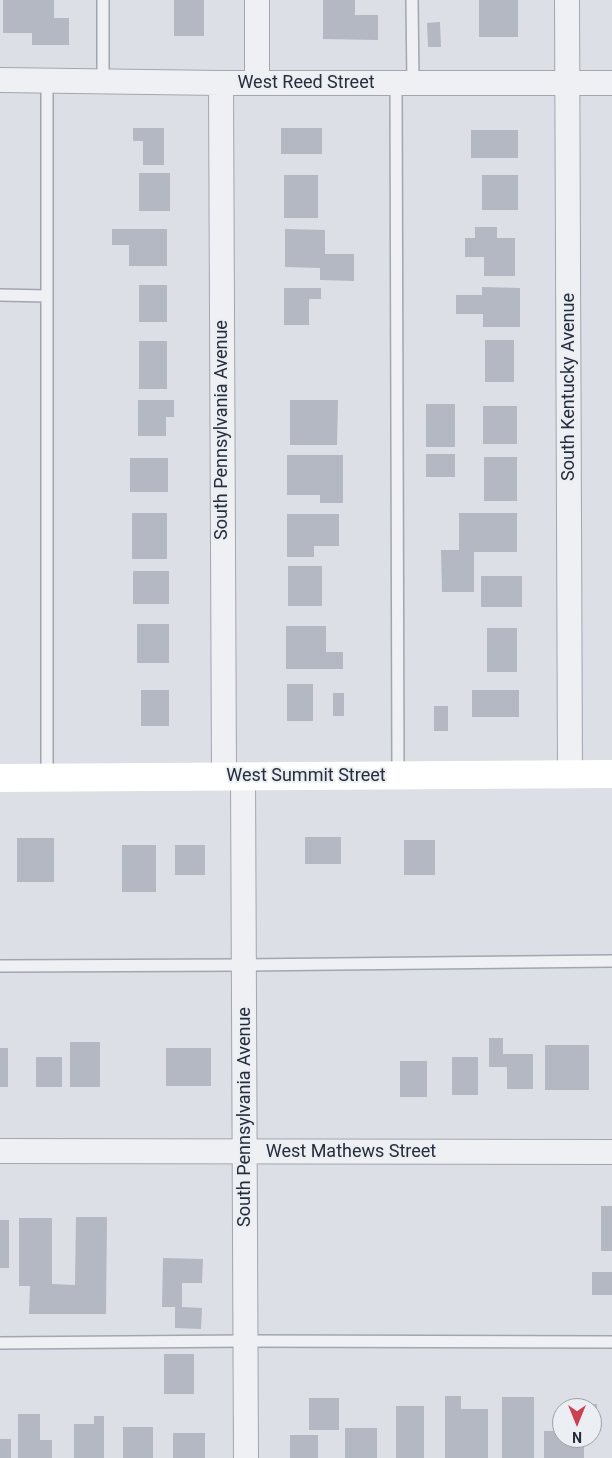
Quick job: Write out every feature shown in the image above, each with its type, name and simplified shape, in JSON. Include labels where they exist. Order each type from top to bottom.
[{"type":"street","points":[[257,0],[257,82]]},
{"type":"street","name":"South Kentucky Avenue","points":[[567,0],[570,774]]},
{"type":"street","name":"West Reed Street","points":[[0,80],[220,83],[612,83]]},
{"type":"street","name":"South Pennsylvania Avenue","points":[[220,83],[233,777],[244,965],[246,1458]]},
{"type":"street","name":"West Summit Street","points":[[0,778],[612,774]]},
{"type":"street","name":"West Mathews Street","points":[[0,1151],[612,1152]]},
{"type":"lane","points":[[103,0],[103,81]]},
{"type":"lane","points":[[398,775],[405,83],[412,0]]},
{"type":"lane","points":[[47,80],[47,778]]},
{"type":"lane","points":[[0,296],[47,296]]},
{"type":"lane","points":[[0,966],[612,961]]},
{"type":"lane","points":[[0,1343],[246,1341],[612,1342]]},
{"type":"building","points":[[3,0],[54,0],[54,18],[69,18],[69,45],[32,45],[32,33],[3,33]]},
{"type":"building","points":[[174,0],[204,0],[204,36],[174,36]]},
{"type":"building","points":[[323,0],[355,0],[355,15],[378,15],[378,40],[323,39]]},
{"type":"building","points":[[479,0],[518,0],[518,37],[479,37]]},
{"type":"building","points":[[440,22],[441,47],[428,47],[427,23]]},
{"type":"building","points":[[133,128],[164,128],[164,165],[143,165],[143,141],[133,141]]},
{"type":"building","points":[[281,128],[322,128],[322,154],[281,154]]},
{"type":"building","points":[[471,130],[518,130],[518,158],[471,158]]},
{"type":"building","points":[[139,173],[170,173],[170,211],[139,211]]},
{"type":"building","points":[[284,175],[318,175],[318,218],[284,218]]},
{"type":"building","points":[[482,175],[518,175],[518,210],[482,210]]},
{"type":"building","points":[[475,227],[497,227],[497,238],[515,238],[515,276],[484,276],[484,257],[465,257],[465,238],[475,238]]},
{"type":"building","points":[[112,229],[167,229],[167,266],[129,266],[129,245],[112,245]]},
{"type":"building","points":[[285,229],[325,230],[325,254],[354,254],[354,281],[320,280],[320,268],[285,267]]},
{"type":"building","points":[[139,285],[167,285],[167,322],[139,322]]},
{"type":"building","points":[[482,287],[520,288],[520,327],[483,327],[483,314],[456,314],[456,295],[482,295]]},
{"type":"building","points":[[284,288],[321,288],[321,299],[309,299],[309,325],[284,325]]},
{"type":"building","points":[[485,340],[514,340],[514,382],[485,382]]},
{"type":"building","points":[[139,341],[167,341],[167,389],[139,389]]},
{"type":"building","points":[[138,400],[174,400],[174,417],[166,417],[166,436],[138,436]]},
{"type":"building","points":[[290,400],[338,400],[337,445],[290,445]]},
{"type":"building","points":[[426,404],[455,404],[455,447],[426,447]]},
{"type":"building","points":[[483,406],[517,406],[517,444],[483,444]]},
{"type":"building","points":[[426,454],[455,454],[455,477],[426,477]]},
{"type":"building","points":[[287,455],[343,455],[343,503],[320,503],[320,495],[287,495]]},
{"type":"building","points":[[484,457],[517,457],[517,501],[484,501]]},
{"type":"building","points":[[130,458],[168,458],[168,492],[130,492]]},
{"type":"building","points":[[132,513],[167,513],[167,559],[132,559]]},
{"type":"building","points":[[459,513],[517,513],[517,552],[474,552],[474,592],[442,592],[441,550],[459,550]]},
{"type":"building","points":[[287,514],[339,514],[339,546],[314,546],[314,557],[287,557]]},
{"type":"building","points":[[288,566],[322,566],[322,606],[288,606]]},
{"type":"building","points":[[133,571],[169,571],[169,604],[133,604]]},
{"type":"building","points":[[481,576],[522,576],[522,607],[481,607]]},
{"type":"building","points":[[137,624],[169,624],[169,663],[137,663]]},
{"type":"building","points":[[286,626],[326,626],[326,652],[343,652],[343,669],[286,669]]},
{"type":"building","points":[[487,628],[517,628],[517,672],[487,672]]},
{"type":"building","points":[[287,684],[313,684],[313,721],[287,721]]},
{"type":"building","points":[[141,690],[169,690],[169,726],[141,726]]},
{"type":"building","points":[[472,690],[519,690],[519,717],[472,717]]},
{"type":"building","points":[[333,693],[344,693],[344,716],[333,716]]},
{"type":"building","points":[[434,706],[448,706],[448,731],[434,731]]},
{"type":"building","points":[[305,837],[341,837],[341,864],[305,864]]},
{"type":"building","points":[[17,838],[54,838],[54,882],[17,882]]},
{"type":"building","points":[[404,840],[435,840],[435,875],[404,875]]},
{"type":"building","points":[[122,845],[156,845],[156,892],[122,892]]},
{"type":"building","points":[[175,845],[205,845],[205,875],[175,875]]},
{"type":"building","points":[[489,1038],[503,1038],[503,1054],[533,1054],[533,1089],[507,1089],[507,1067],[489,1067]]},
{"type":"building","points":[[70,1042],[100,1042],[100,1087],[70,1087]]},
{"type":"building","points":[[545,1045],[589,1045],[589,1090],[545,1090]]},
{"type":"building","points":[[0,1048],[8,1048],[8,1087],[0,1087]]},
{"type":"building","points":[[166,1048],[211,1048],[211,1086],[166,1086]]},
{"type":"building","points":[[36,1057],[62,1057],[62,1087],[36,1087]]},
{"type":"building","points":[[452,1057],[478,1057],[478,1095],[452,1095]]},
{"type":"building","points":[[400,1061],[427,1061],[427,1097],[400,1097]]},
{"type":"building","points":[[601,1206],[612,1206],[612,1251],[601,1251]]},
{"type":"building","points":[[76,1217],[107,1217],[106,1314],[29,1314],[30,1286],[19,1286],[19,1218],[52,1218],[52,1284],[75,1285]]},
{"type":"building","points":[[0,1220],[9,1220],[9,1268],[0,1268]]},
{"type":"building","points":[[163,1258],[203,1259],[202,1283],[182,1283],[182,1307],[202,1308],[201,1329],[175,1328],[175,1307],[162,1307]]},
{"type":"building","points":[[592,1272],[612,1272],[612,1295],[592,1295]]},
{"type":"building","points":[[164,1354],[194,1354],[194,1394],[164,1394]]},
{"type":"building","points":[[445,1396],[461,1396],[461,1409],[488,1409],[488,1458],[445,1458]]},
{"type":"building","points":[[502,1397],[534,1397],[534,1458],[502,1458]]},
{"type":"building","points":[[309,1398],[339,1398],[339,1430],[309,1430]]},
{"type":"building","points":[[396,1406],[424,1406],[424,1458],[396,1458]]},
{"type":"building","points":[[18,1414],[40,1414],[40,1440],[52,1440],[52,1458],[18,1458]]},
{"type":"building","points":[[94,1416],[104,1416],[104,1458],[74,1458],[74,1424],[94,1424]]},
{"type":"building","points":[[123,1427],[153,1427],[153,1458],[123,1458]]},
{"type":"building","points":[[345,1428],[377,1428],[377,1458],[345,1458]]},
{"type":"building","points":[[544,1431],[552,1431],[552,1448],[584,1448],[584,1458],[544,1458]]},
{"type":"building","points":[[173,1433],[205,1433],[205,1458],[173,1458]]},
{"type":"building","points":[[290,1435],[318,1435],[318,1458],[290,1458]]},
{"type":"building","points":[[0,1439],[11,1439],[11,1458],[0,1458]]}]
